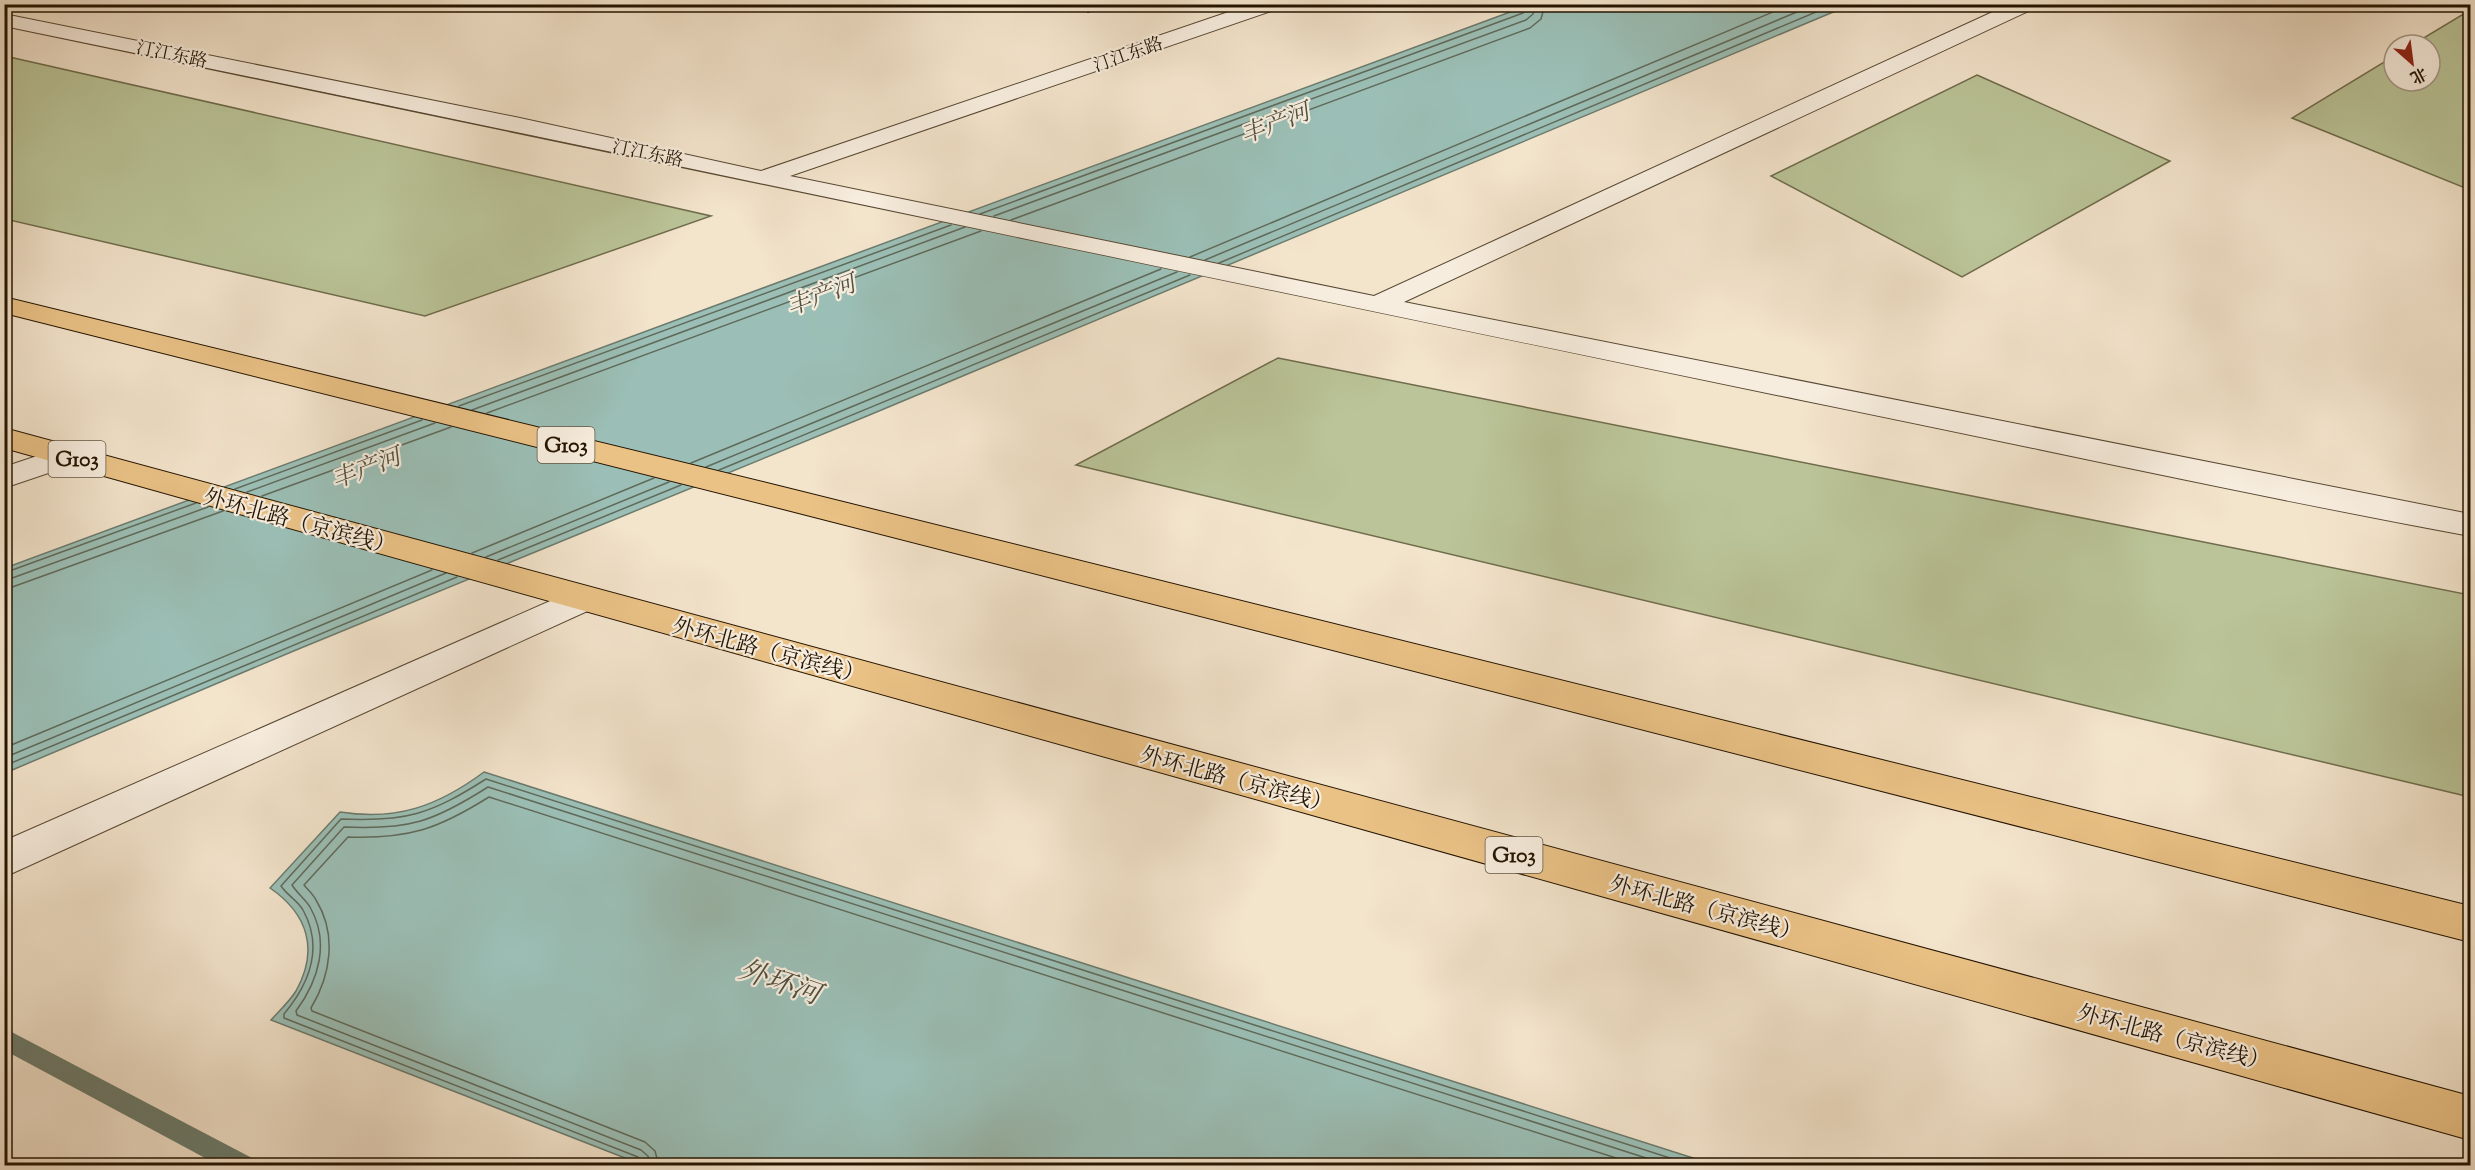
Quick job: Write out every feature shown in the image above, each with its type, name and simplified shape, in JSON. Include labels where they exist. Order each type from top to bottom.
[{"type":"highway","name":"G103","points":[[4,305],[779,497],[2470,924]]},
{"type":"highway","name":"外环北路（京滨线）","points":[[4,438],[2470,1118]]},
{"type":"street","name":"汀江东路","points":[[4,20],[520,125],[762,178],[1273,4]]},
{"type":"street","points":[[1377,305],[2028,4]]},
{"type":"street","points":[[762,178],[1377,305],[2470,525]]},
{"type":"street","points":[[4,478],[67,456]]},
{"type":"street","points":[[4,860],[570,595]]},
{"type":"green space","points":[[2470,10],[2470,190],[2292,118],[2382,63],[2382,93],[2442,93],[2442,33],[2432,33]]},
{"type":"green space","points":[[5,56],[711,216],[425,316],[5,219]]},
{"type":"green space","points":[[1977,75],[2170,161],[1962,277],[1771,176]]},
{"type":"green space","points":[[1278,358],[2470,595],[2470,797],[1076,465]]},
{"type":"water","name":"丰产河","points":[[1529,5],[1850,5],[5,773],[5,568]]},
{"type":"water","name":"外环河","points":[[484,772],[1715,1165],[643,1165],[271,1020],[296,991],[303,976],[308,947],[301,921],[283,898],[270,888],[340,812],[380,814],[416,808],[450,794]]},
{"type":"waterway","points":[[4,1038],[244,1166]]}]
